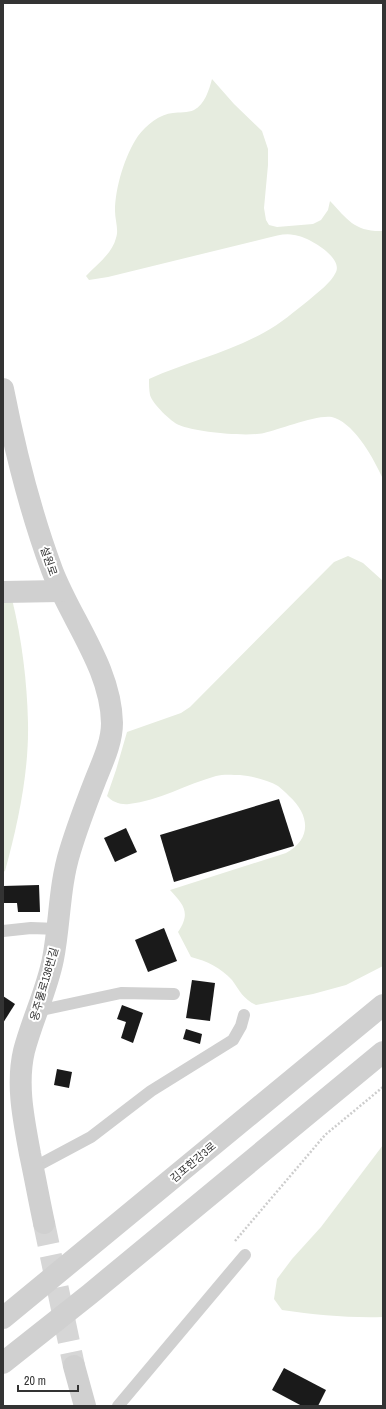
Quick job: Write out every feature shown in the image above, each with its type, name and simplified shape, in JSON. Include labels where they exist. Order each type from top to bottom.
[{"type":"street","name":"설원로","points":[[3,389],[21,470],[52,569],[60,591],[96,660],[105,683],[111,702],[112,726]]},
{"type":"street","points":[[3,592],[60,591]]},
{"type":"street","name":"옹주물로136번길","points":[[44,1223],[25,1130],[20,1089],[21,1070],[24,1050],[38,1011],[53,960],[66,866],[80,822],[109,744],[112,726]]},
{"type":"street","name":"김포한강3로","points":[[3,1318],[383,1005]]},
{"type":"street","points":[[3,1363],[90,1294],[383,1052]]},
{"type":"street","points":[[74,1366],[85,1406]]},
{"type":"lane","points":[[3,931],[31,928],[58,929]]},
{"type":"lane","points":[[38,1011],[121,993],[174,994]]},
{"type":"lane","points":[[33,1168],[91,1137],[151,1091],[233,1040],[241,1026],[244,1015]]},
{"type":"lane","points":[[118,1406],[245,1255]]},
{"type":"shaded area","points":[[212,79],[234,104],[262,131],[268,149],[264,208],[266,220],[269,225],[277,227],[313,224],[321,220],[328,210],[330,201],[353,224],[373,231],[383,231],[383,479],[364,444],[350,428],[335,418],[321,417],[311,419],[256,434],[208,432],[179,425],[158,407],[150,395],[149,379],[237,346],[271,329],[328,284],[336,272],[337,266],[329,254],[315,243],[300,236],[291,234],[284,235],[108,277],[89,280],[86,276],[103,259],[114,244],[117,235],[115,202],[119,182],[129,152],[138,136],[149,124],[163,115],[189,112],[198,107],[206,96]]},
{"type":"shaded area","points":[[348,556],[363,563],[383,581],[383,966],[346,985],[313,994],[256,1005],[245,997],[232,980],[223,972],[208,963],[191,957],[178,932],[184,920],[184,910],[179,900],[170,890],[286,853],[300,841],[304,834],[304,819],[296,803],[278,786],[270,782],[250,776],[240,775],[216,776],[162,796],[129,804],[117,803],[107,796],[127,732],[181,713],[190,707],[334,562]]},
{"type":"shaded area","points":[[3,595],[12,599],[19,630],[25,676],[28,742],[22,798],[10,853],[5,871],[3,872]]},
{"type":"shaded area","points":[[383,1145],[383,1317],[332,1316],[282,1310],[274,1299],[277,1279],[292,1259],[321,1227]]},
{"type":"building","points":[[279,799],[294,846],[174,882],[160,835]]},
{"type":"building","points":[[126,828],[137,852],[115,862],[104,838]]},
{"type":"building","points":[[39,885],[40,912],[18,912],[17,903],[3,903],[3,886]]},
{"type":"building","points":[[164,928],[177,961],[148,972],[135,940]]},
{"type":"building","points":[[192,980],[215,983],[210,1021],[186,1018]]},
{"type":"building","points":[[3,996],[15,1004],[3,1023]]},
{"type":"building","points":[[122,1005],[143,1013],[133,1043],[121,1038],[126,1022],[117,1019]]},
{"type":"building","points":[[186,1029],[202,1034],[200,1044],[183,1039]]},
{"type":"building","points":[[57,1069],[72,1072],[69,1088],[54,1085]]},
{"type":"building","points":[[284,1368],[326,1390],[318,1406],[302,1406],[272,1390]]},
{"type":"tunnel","points":[[44,1223],[74,1366]]}]
